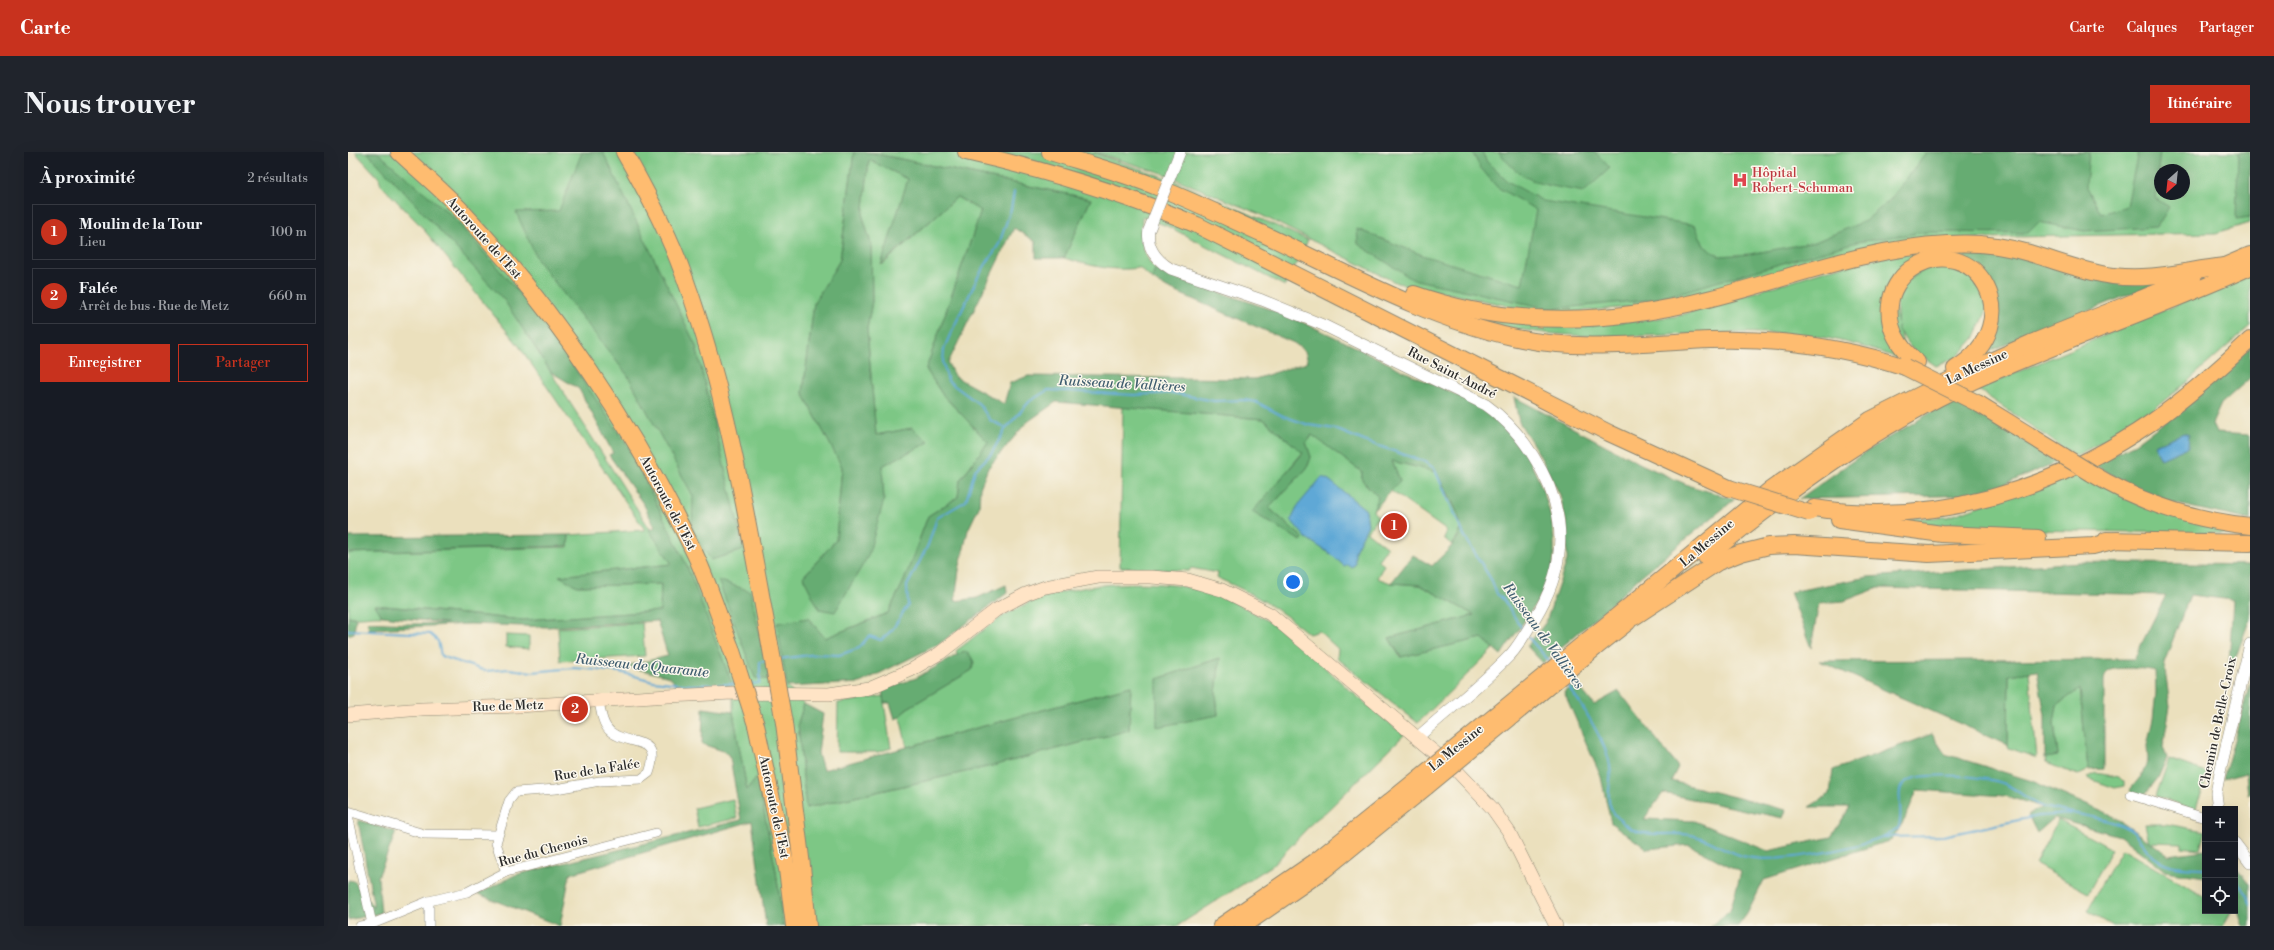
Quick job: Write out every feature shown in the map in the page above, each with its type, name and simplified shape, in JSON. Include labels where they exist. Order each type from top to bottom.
[{"type":"highway","name":"Autoroute de l’Est","points":[[400,152],[459,208],[515,271],[578,354],[638,446],[696,555],[731,648],[756,724],[787,869],[794,926]]},
{"type":"highway","name":"Autoroute de l’Est","points":[[624,152],[649,197],[677,260],[706,342],[722,400],[747,519],[784,723],[808,926]]},
{"type":"highway","points":[[966,152],[1040,169],[1150,205],[1197,225],[1609,433],[1664,459],[1731,487],[1811,511],[1870,525],[1942,534],[2250,543]]},
{"type":"highway","points":[[1050,152],[1156,187],[1263,234],[1362,281],[1454,321],[1515,338],[1574,344],[1774,340],[1839,348],[1911,364],[1982,403],[2025,432],[2118,488],[2175,511],[2217,522],[2250,526]]},
{"type":"highway","points":[[1362,281],[1387,285],[1435,301],[1489,313],[1553,320],[1585,320],[1625,316],[1673,308],[1848,260],[1928,245],[1963,243],[2008,247],[2095,273],[2132,278],[2165,276],[2202,268],[2225,266]]},
{"type":"highway","name":"La Messine","points":[[1243,926],[1324,870],[1423,782],[1592,644],[1770,490],[1870,420],[1968,371],[2017,349],[2250,255]]},
{"type":"highway","points":[[1870,420],[1959,366],[1974,355],[1986,340],[1994,314],[1992,298],[1985,282],[1966,265],[1948,260],[1924,263],[1904,276],[1892,293],[1889,310],[1892,329],[1911,364]]},
{"type":"highway","name":"La Messine","points":[[1592,644],[1634,617],[1782,497],[1881,430],[1973,382],[2250,267]]},
{"type":"highway","points":[[1811,511],[1911,513],[1971,504],[2026,486],[2099,454],[2137,432],[2206,380],[2250,340]]},
{"type":"highway","points":[[1634,617],[1718,562],[1741,552],[1769,546],[1794,545],[1929,554],[2093,546],[2117,540]]},
{"type":"highway","name":"La Messine","points":[[1221,926],[1316,860],[1423,782]]},
{"type":"main road","name":"Rue de Metz","points":[[348,715],[422,709],[519,706],[733,693],[830,694],[868,688],[892,679],[928,660],[996,610],[1026,594],[1073,581],[1098,578],[1151,577],[1204,584],[1240,597],[1270,614],[1458,772],[1492,808],[1509,832],[1533,878]]},
{"type":"main road","points":[[1533,878],[1554,924]]},
{"type":"main road","points":[[1533,878],[1565,926]]},
{"type":"street","name":"Rue Saint-André","points":[[1180,152],[1149,230],[1148,237],[1151,250],[1161,263],[1171,269],[1262,300],[1322,325],[1465,394],[1502,416],[1516,432],[1541,469],[1553,496],[1559,527],[1560,543],[1556,575],[1550,592],[1517,646],[1479,685],[1418,737]]},
{"type":"street","name":"Chemin de Belle-Croix","points":[[2218,806],[2216,793],[2220,772],[2250,644]]},
{"type":"street","name":"Rue de la Falée","points":[[497,835],[509,801],[516,792],[556,790],[600,781],[641,779],[649,773],[652,757],[648,746],[636,740],[612,733],[605,724],[599,701]]},
{"type":"street","points":[[2131,795],[2202,817]]},
{"type":"street","points":[[348,811],[424,834],[497,835],[496,842],[506,872]]},
{"type":"street","points":[[348,815],[372,924]]},
{"type":"street","name":"Rue du Chenois","points":[[360,926],[372,924],[429,901],[467,892],[506,872],[656,833]]},
{"type":"street","points":[[2238,847],[2250,863]]},
{"type":"street","points":[[429,901],[429,926]]},
{"type":"green space","points":[[355,152],[854,152],[840,260],[814,303],[803,393],[842,466],[836,540],[803,577],[884,500],[882,466],[901,456],[912,428],[876,435],[867,329],[872,301],[871,244],[863,217],[869,160],[908,179],[882,265],[957,197],[981,211],[926,369],[942,394],[988,442],[960,480],[958,497],[928,516],[904,581],[888,613],[825,638],[808,618],[787,687],[804,704],[798,723],[806,808],[996,765],[1129,730],[1131,686],[907,747],[900,717],[906,709],[972,670],[964,652],[957,655],[956,651],[994,622],[1018,608],[1038,599],[1062,592],[1088,587],[1141,583],[1167,585],[1192,588],[1213,594],[1237,604],[1260,616],[1284,633],[1404,735],[1327,811],[1314,821],[1273,865],[1177,926],[783,926],[776,871],[757,778],[747,791],[733,712],[733,686],[631,451],[454,219],[672,564],[560,576],[577,586],[661,584],[660,611],[523,620],[376,605],[382,616],[348,616],[348,553],[568,547],[569,535],[645,530],[519,346],[420,225],[381,185],[379,178]],"holes":[[[1220,658],[1216,693],[1218,715],[1157,679]]]},
{"type":"green space","points":[[367,152],[377,152],[452,216],[537,313],[631,451],[687,566],[733,686],[680,690],[670,677],[625,666],[668,656],[657,621],[547,627],[471,624],[369,629],[367,622],[408,624],[447,623],[382,616],[375,605],[523,620],[660,611],[661,584],[577,586],[559,576],[672,564],[649,530],[655,527],[644,505],[609,455],[613,453],[579,389],[551,372],[504,300]]},
{"type":"green space","points":[[582,152],[603,152],[696,346],[744,550],[711,560],[692,532],[693,496],[628,376],[538,261],[516,212],[559,211]]},
{"type":"green space","points":[[854,152],[867,152],[1091,199],[1064,258],[1036,258],[1036,242],[1014,228],[948,363],[954,376],[1004,404],[1010,383],[1028,376],[1255,379],[1308,362],[1305,351],[1294,343],[1167,288],[1152,279],[1155,269],[1170,276],[1261,306],[1308,325],[1476,405],[1496,419],[1509,432],[1521,448],[1542,487],[1549,509],[1553,530],[1554,550],[1552,569],[1543,591],[1530,613],[1501,655],[1482,638],[1401,657],[1389,638],[1474,615],[1420,585],[1391,583],[1413,555],[1432,566],[1452,546],[1458,537],[1460,532],[1459,518],[1448,493],[1436,472],[1392,461],[1400,481],[1373,511],[1378,497],[1362,480],[1362,472],[1312,435],[1306,442],[1311,457],[1307,468],[1269,508],[1303,538],[1301,541],[1252,512],[1303,453],[1263,419],[1056,402],[1026,423],[988,468],[980,488],[979,507],[968,530],[959,570],[955,601],[977,598],[1006,585],[1007,593],[939,644],[860,683],[787,687],[777,623],[808,618],[825,638],[888,613],[904,581],[928,516],[958,497],[960,480],[988,442],[942,394],[926,369],[981,211],[957,197],[881,265],[908,179],[869,160],[863,217],[871,244],[872,301],[867,329],[876,435],[912,428],[929,442],[882,466],[884,500],[868,556],[835,612],[819,609],[803,577],[836,540],[842,467],[803,393],[814,303],[840,260]]},
{"type":"green space","points":[[867,152],[1091,152],[1175,181],[1308,240],[1285,286],[1167,226],[1142,217],[1144,251],[1155,269],[1152,279],[1139,268],[1110,268],[1064,258],[1091,199]]},
{"type":"green space","points":[[1094,152],[2250,152],[2250,223],[2216,233],[2014,237],[1884,242],[1665,304],[1549,314],[1397,283],[1259,214],[1162,173]]},
{"type":"green space","points":[[1472,152],[1482,152],[1487,162],[1507,181],[1543,201],[1695,225],[1704,246],[1719,256],[1750,254],[1815,242],[1865,221],[1889,201],[1927,152],[2089,152],[2086,185],[2101,214],[2127,206],[2138,152],[2160,152],[2159,164],[2154,164],[2154,200],[2158,200],[2169,207],[2157,227],[2084,231],[2039,222],[2028,233],[1927,232],[1857,242],[1657,299],[1551,309],[1412,279],[1358,244],[1357,229],[1425,256],[1522,285],[1536,210],[1497,187],[1480,167]]},
{"type":"green space","points":[[1499,152],[1595,152],[1610,168],[1584,192],[1536,182],[1508,163]]},
{"type":"green space","points":[[2238,152],[2250,152],[2250,217],[2236,219]]},
{"type":"green space","points":[[1969,248],[1965,259],[1954,256],[1889,288],[1907,361],[1844,342],[1805,335],[1718,333],[1586,336],[1543,333],[1501,326],[1459,313],[1574,327],[1678,316],[1829,269],[1892,255]]},
{"type":"green space","points":[[1969,248],[2162,281],[1990,351],[1986,345],[1998,316],[1965,259]]},
{"type":"green space","points":[[1931,266],[1960,268],[1981,286],[1987,310],[1974,339],[1957,357],[1936,366],[1911,348],[1898,330],[1896,295],[1904,283]]},
{"type":"green space","points":[[2250,274],[2250,326],[2188,381],[2133,426],[2075,456],[1977,389]]},
{"type":"green space","points":[[2250,346],[2250,378],[2221,404],[2212,424],[2216,433],[2250,435],[2250,520],[2172,503],[2139,490],[2093,464],[2135,444],[2175,414]]},
{"type":"green space","points":[[1514,397],[1643,465],[1690,486],[1735,499],[1641,576],[1608,607],[1543,663],[1527,646],[1546,622],[1567,560],[1567,526],[1560,495],[1539,454],[1519,422]]},
{"type":"green space","points":[[1957,397],[2057,462],[1980,495],[1799,499],[1871,448]]},
{"type":"green space","points":[[1123,407],[1263,419],[1303,452],[1253,512],[1303,538],[1269,508],[1307,468],[1311,457],[1306,442],[1313,435],[1362,472],[1362,480],[1378,497],[1373,511],[1378,517],[1367,532],[1387,548],[1378,560],[1384,565],[1377,578],[1391,583],[1420,585],[1474,615],[1389,638],[1400,657],[1482,638],[1494,648],[1418,723],[1337,658],[1338,649],[1319,631],[1309,634],[1266,602],[1217,578],[1218,573],[1191,568],[1189,571],[1120,567]]},
{"type":"green space","points":[[1392,461],[1436,472],[1459,516],[1460,532],[1452,545],[1444,538],[1447,531],[1391,491],[1400,481]]},
{"type":"green space","points":[[2073,473],[2088,480],[2250,530],[2250,534],[1967,529],[1878,519],[1948,517]]},
{"type":"green space","points":[[569,535],[568,546],[348,553],[348,537]]},
{"type":"green space","points":[[2080,562],[2250,565],[2250,618],[2228,679],[2233,600],[2190,595],[2164,663],[2170,706],[2163,747],[2167,758],[2158,778],[2143,797],[2129,791],[2141,776],[2148,760],[2147,745],[2153,719],[2156,692],[2155,671],[2126,668],[2111,670],[2107,673],[2104,680],[2104,769],[2088,770],[2080,689],[2057,705],[2054,723],[2058,756],[2045,758],[2045,715],[2037,671],[2009,675],[2008,745],[1819,661],[2134,659],[2166,595],[1878,588],[1844,601],[1819,603],[1811,648],[1790,592],[1868,577]]},
{"type":"green space","points":[[718,580],[750,591],[770,680],[755,678]]},
{"type":"green space","points":[[348,616],[356,618],[354,633],[348,635]]},
{"type":"green space","points":[[642,623],[645,656],[560,661],[558,628]]},
{"type":"green space","points":[[506,635],[529,636],[529,649],[506,647]]},
{"type":"green space","points":[[964,651],[970,655],[974,662],[972,670],[906,709],[900,717],[895,719],[890,703],[884,703],[882,690],[916,678]]},
{"type":"green space","points":[[1220,658],[1216,693],[1218,715],[1157,727],[1157,679]]},
{"type":"green space","points":[[2029,672],[2037,758],[2009,748],[2008,745],[2009,675]]},
{"type":"green space","points":[[1576,683],[1594,705],[1619,691],[1678,767],[1671,781],[1786,810],[1783,818],[1663,793],[1644,819],[1694,821],[1768,851],[1831,837],[1850,807],[1809,807],[1830,794],[1833,770],[1932,734],[1945,754],[2032,781],[2114,817],[2169,855],[2202,850],[2202,877],[2165,871],[2120,836],[2054,818],[2037,833],[2028,815],[2043,807],[2005,796],[1917,790],[1905,819],[1892,840],[1764,880],[1747,914],[1738,926],[1710,926],[1730,911],[1741,872],[1689,845],[1647,849],[1611,823],[1601,777],[1564,692]]},
{"type":"green space","points":[[2250,683],[2250,793],[2248,795],[2246,773],[2223,779]]},
{"type":"green space","points":[[1131,686],[1129,730],[996,765],[806,808],[798,723],[804,704],[823,714],[818,753],[823,770]]},
{"type":"green space","points":[[2080,688],[2088,770],[2078,775],[2046,763],[2045,758],[2058,755],[2054,722],[2057,705]]},
{"type":"green space","points":[[883,696],[891,748],[878,752],[837,752],[838,703]]},
{"type":"green space","points":[[703,708],[733,712],[747,790],[757,777],[776,871],[783,926],[766,926],[752,821],[570,874],[560,926],[478,894],[515,875],[741,820],[730,758],[726,752],[702,744]]},
{"type":"green space","points":[[2169,759],[2209,773],[2195,810],[2156,796]]},
{"type":"green space","points":[[2096,773],[2119,777],[2124,782],[2124,786],[2115,788],[2087,778]]},
{"type":"green space","points":[[733,799],[737,818],[698,827],[694,808]]},
{"type":"green space","points":[[358,820],[396,832],[378,877],[381,913],[348,920],[348,880],[354,881],[374,908]]},
{"type":"green space","points":[[2058,820],[2112,849],[2088,893],[2035,864]]},
{"type":"green space","points":[[2145,824],[2166,824],[2202,830],[2202,842],[2200,849],[2182,847],[2182,843],[2149,842]]},
{"type":"green space","points":[[2122,849],[2202,895],[2202,914],[2230,914],[2223,926],[2113,926],[2087,911]]},
{"type":"green space","points":[[2238,870],[2250,884],[2250,926],[2243,926],[2238,910]]},
{"type":"water","points":[[2184,433],[2189,435],[2188,447],[2161,459],[2154,445]]},
{"type":"water","points":[[1322,477],[1329,480],[1366,510],[1368,525],[1355,551],[1355,565],[1351,567],[1347,564],[1344,566],[1332,555],[1306,538],[1291,520],[1299,504]]},
{"type":"waterway","name":"Ruisseau de Vallières","points":[[1014,192],[1011,209],[999,244],[979,275],[944,349],[943,363],[948,381],[979,404],[990,420],[1006,428],[1030,401],[1048,390],[1134,395],[1173,393],[1214,401],[1245,400],[1256,402],[1283,416],[1309,425],[1335,429],[1364,441],[1423,461],[1434,468],[1465,537],[1492,581],[1497,594],[1503,599],[1523,630]]},
{"type":"waterway","name":"Ruisseau de Quarante","points":[[779,659],[817,654],[839,655],[859,648],[869,636],[881,640],[892,630],[908,605],[907,586],[928,545],[937,518],[966,501],[975,470],[991,454],[1006,428]]},
{"type":"waterway","name":"Ruisseau de Quarante","points":[[348,630],[430,634],[438,641],[441,656],[486,671],[509,669],[532,672],[574,668],[620,672],[653,681],[690,685],[736,684]]},
{"type":"waterway","name":"Ruisseau de Vallières","points":[[1528,637],[1550,662]]},
{"type":"waterway","name":"Ruisseau de Quarante","points":[[749,684],[760,683],[760,662],[767,661]]},
{"type":"waterway","name":"Ruisseau de Vallières","points":[[1564,682],[1592,722],[1608,757],[1611,772],[1609,802],[1614,813],[1622,823],[1631,829],[1640,832],[1649,834],[1691,835],[1747,857],[1762,859],[1802,856],[1846,848],[1885,836],[1898,829],[1900,823],[1901,787],[1904,783],[1912,779],[1938,775],[1970,777],[2005,784],[2044,807],[2110,821],[2132,831],[2149,852],[2161,862],[2175,866],[2202,868]]},
{"type":"waterway","points":[[1883,837],[1943,836],[2038,816],[2071,814]]},
{"type":"waterway","name":"Ruisseau de Vallières","points":[[2238,883],[2248,895],[2250,905]]},
{"type":"place","name":"Hôpital Robert-Schuman","points":[[1740,180]]},
{"type":"place","name":"Moulin de la Tour","points":[[1394,526]]},
{"type":"place","name":"Falée","points":[[575,709]]}]
